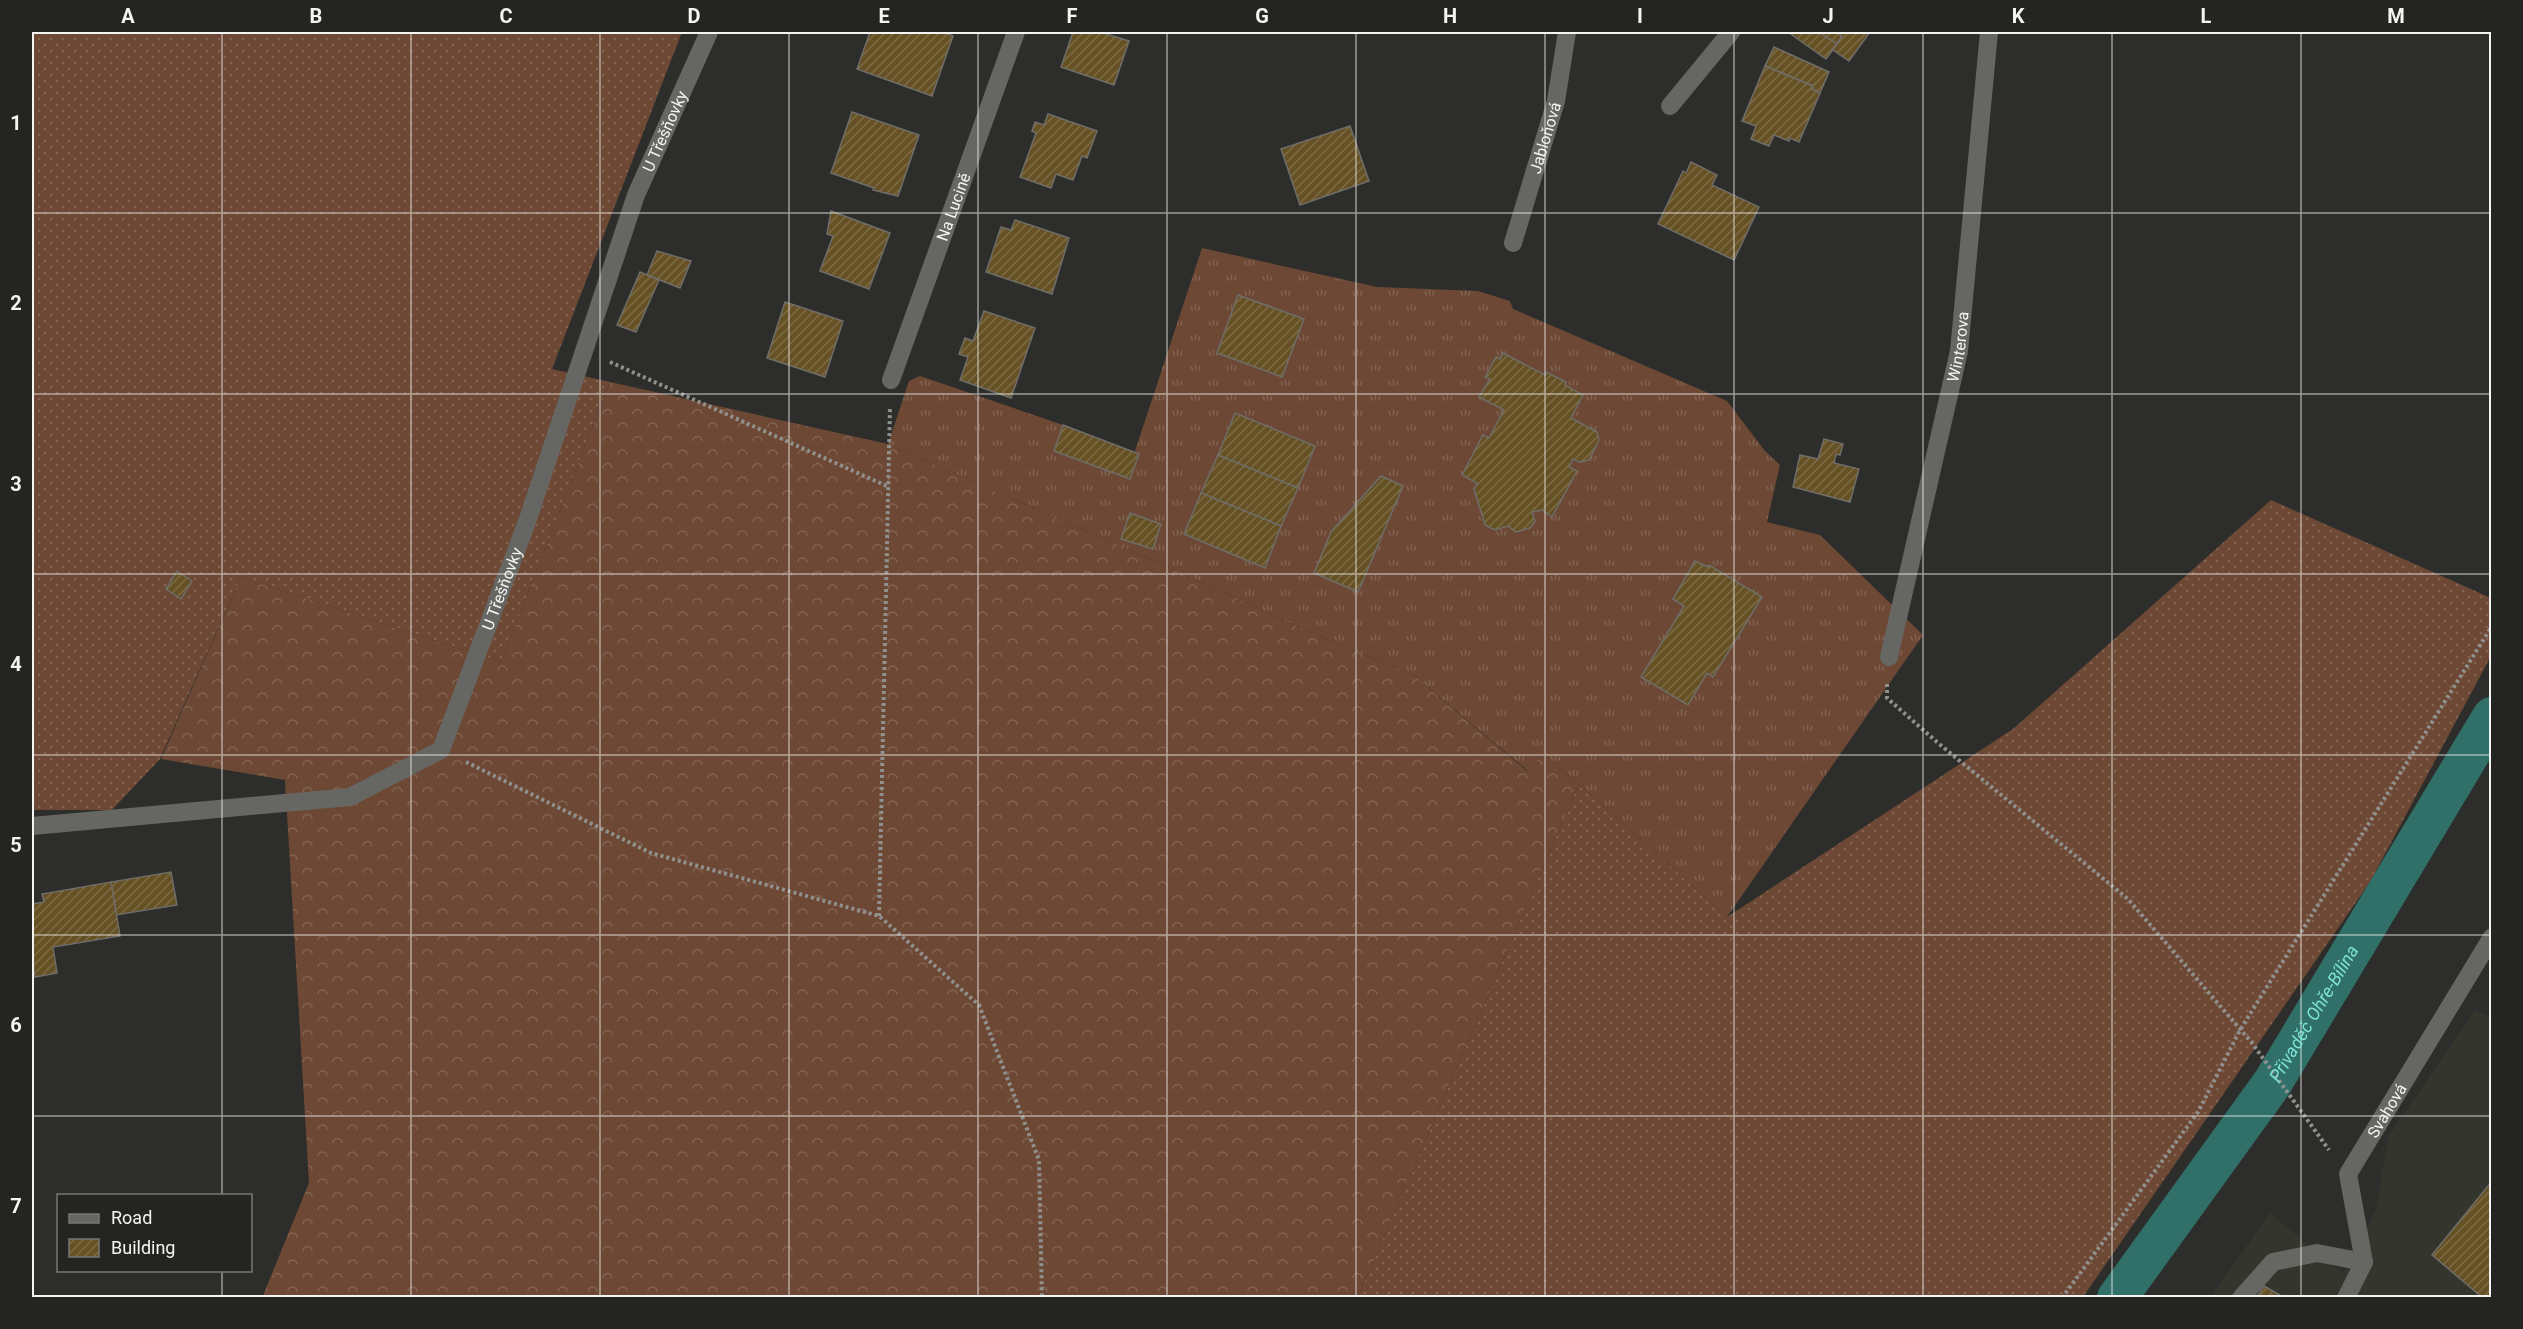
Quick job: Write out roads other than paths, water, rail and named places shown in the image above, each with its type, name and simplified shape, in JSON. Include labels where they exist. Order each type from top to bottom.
[{"type":"street","name":"U Třešňovky","points":[[32,826],[350,797],[441,750],[528,519],[636,195],[709,32]]},
{"type":"street","name":"Na Lucině","points":[[891,380],[1016,32]]},
{"type":"street","name":"Jabloňová","points":[[1513,243],[1556,101],[1567,32]]},
{"type":"street","points":[[1670,106],[1731,32]]},
{"type":"street","name":"Winterova","points":[[1889,657],[1959,351],[1989,32]]},
{"type":"street","name":"Svahová","points":[[2364,1262],[2348,1174],[2492,937]]},
{"type":"street","points":[[2241,1298],[2273,1262],[2317,1253],[2364,1262],[2346,1298]]},
{"type":"waterway","name":"Přivaděč Ohře-Bílina","points":[[2117,1298],[2273,1082],[2492,717]]}]
